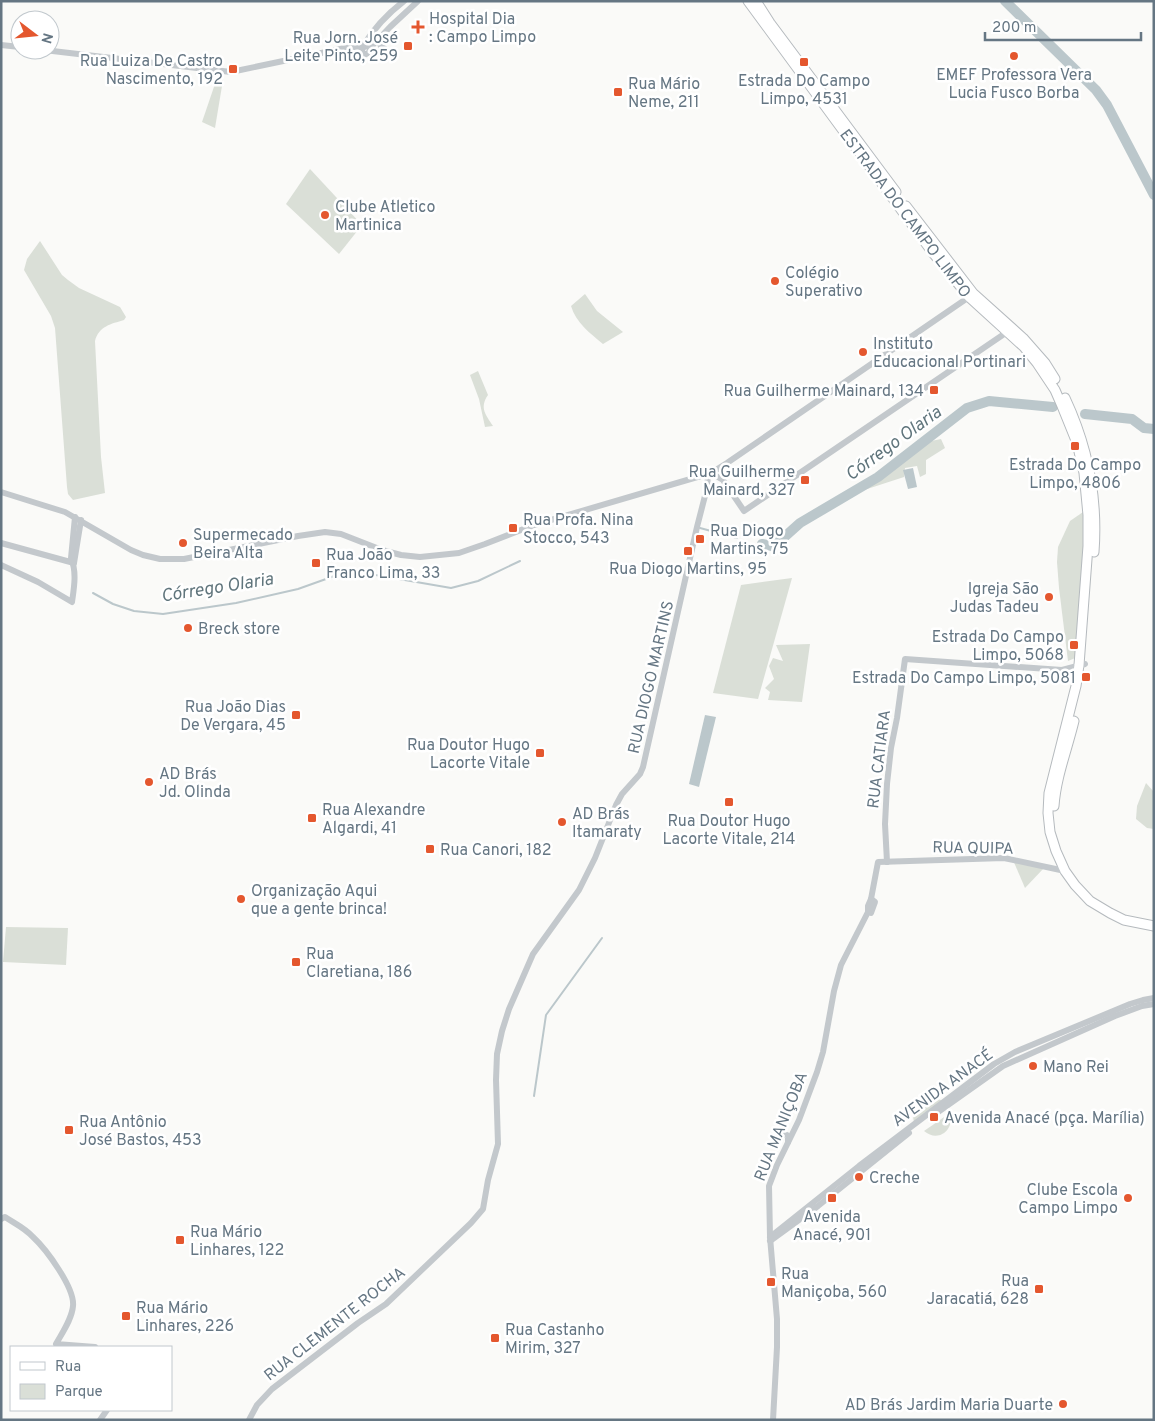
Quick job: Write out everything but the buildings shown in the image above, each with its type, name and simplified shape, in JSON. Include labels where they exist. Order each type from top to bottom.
[{"type":"main road","name":"ESTRADA DO CAMPO LIMPO","points":[[748,1],[923,240],[969,298],[1023,338],[1045,363],[1076,422],[1090,473],[1095,533],[1082,665],[1049,793],[1048,813],[1050,832],[1065,871],[1081,892],[1100,908],[1124,920],[1154,926]]},
{"type":"main road","name":"ESTRADA DO CAMPO LIMPO","points":[[756,1],[770,23],[957,273],[973,293],[1010,330],[1037,363],[1055,390],[1062,406],[1079,453],[1086,488],[1088,546],[1082,682],[1055,792],[1054,824],[1058,840],[1071,870],[1090,893],[1115,910],[1138,918],[1154,920]]},
{"type":"main road","points":[[1088,510],[1093,516],[1095,533]]},
{"type":"street","points":[[365,47],[379,22],[404,1]]},
{"type":"street","points":[[60,52],[231,72],[350,47],[365,47],[378,41],[418,1]]},
{"type":"street","points":[[378,41],[385,49]]},
{"type":"street","points":[[1,492],[65,512],[131,550],[143,556],[160,560],[184,559],[325,532],[341,534],[382,550],[401,555],[420,557],[459,553],[534,525],[710,473],[969,298]]},
{"type":"street","points":[[710,473],[723,480],[744,511],[1010,330]]},
{"type":"street","points":[[723,480],[727,463]]},
{"type":"street","name":"RUA DIOGO MARTINS","points":[[483,1209],[488,1180],[498,1144],[496,1067],[502,1030],[515,994],[533,954],[579,890],[595,858],[616,805],[622,794],[640,774],[643,767],[710,473]]},
{"type":"street","points":[[1,566],[38,582],[72,602],[78,519]]},
{"type":"street","points":[[1,543],[74,563]]},
{"type":"street","name":"RUA CATIARA","points":[[887,862],[885,824],[887,784],[906,659],[1062,670],[1082,665]]},
{"type":"street","name":"RUA QUIPA","points":[[871,899],[878,862],[1004,858],[1065,871]]},
{"type":"street","name":"RUA MANIÇOBA","points":[[773,1420],[777,1319],[770,1239],[769,1186],[809,1095],[817,1072],[844,957],[868,912],[871,899]]},
{"type":"street","name":"AVENIDA ANACÉ","points":[[770,1239],[859,1166],[994,1064],[1015,1052],[1130,1004],[1154,998]]},
{"type":"street","name":"AVENIDA ANACÉ","points":[[770,1239],[818,1206],[912,1130],[1003,1066],[1115,1016],[1142,1006],[1154,1004]]},
{"type":"street","points":[[779,1134],[787,1135],[788,1143]]},
{"type":"street","name":"RUA CLEMENTE ROCHA","points":[[249,1420],[257,1405],[272,1389],[358,1323],[386,1304],[471,1223],[483,1209]]},
{"type":"street","points":[[1,1219],[5,1217],[33,1236],[50,1257],[74,1300],[72,1311],[56,1344],[82,1346]]},
{"type":"green space","points":[[217,78],[223,80],[215,128],[202,122]]},
{"type":"green space","name":"Clube Atletico Martinica","points":[[310,169],[362,225],[339,254],[286,204]]},
{"type":"green space","points":[[40,241],[62,275],[79,288],[120,307],[126,317],[124,320],[110,324],[99,332],[95,341],[101,457],[105,493],[73,500],[68,494],[67,487],[55,328],[51,316],[24,270],[27,259]]},
{"type":"green space","points":[[585,294],[597,311],[623,332],[603,344],[584,327],[576,318],[571,306]]},
{"type":"green space","points":[[478,371],[488,395],[484,404],[484,411],[493,426],[485,427],[479,399],[470,375]]},
{"type":"green space","points":[[941,439],[945,448],[926,460],[926,474],[920,477],[917,466],[905,468],[904,477],[858,492],[870,480],[931,441]]},
{"type":"green space","points":[[1086,510],[1080,656],[1068,661],[1059,588],[1058,547],[1070,521]]},
{"type":"green space","points":[[792,578],[758,699],[713,693],[741,585]]},
{"type":"green space","points":[[810,644],[802,702],[768,700],[770,692],[765,688],[774,679],[769,666],[773,658],[783,661],[776,645]]},
{"type":"green space","points":[[1146,783],[1154,792],[1154,829],[1147,828],[1136,819],[1137,806]]},
{"type":"green space","points":[[1013,860],[1044,868],[1025,888]]},
{"type":"green space","points":[[6,927],[68,928],[66,965],[3,962]]},
{"type":"green space","points":[[929,1098],[943,1101],[914,1123],[914,1110],[918,1104]]},
{"type":"green space","points":[[950,1113],[950,1125],[944,1133],[935,1136],[924,1131]]},
{"type":"shaded area","points":[[913,468],[917,487],[908,489],[903,470]]},
{"type":"shaded area","points":[[705,715],[716,717],[699,787],[689,784]]},
{"type":"waterway","points":[[1005,1],[1096,90],[1107,105],[1154,195]]},
{"type":"waterway","name":"Córrego Olaria","points":[[762,544],[772,546],[800,523],[878,477],[967,408],[989,401],[1053,407]]},
{"type":"waterway","name":"Córrego Olaria","points":[[1085,414],[1132,419],[1144,428],[1154,429]]},
{"type":"waterway","name":"Córrego Olaria","points":[[700,528],[737,538]]},
{"type":"waterway","name":"Córrego Olaria","points":[[93,593],[113,604],[134,611],[163,614],[236,603],[298,589],[340,574],[370,574],[451,588],[478,581],[520,561]]},
{"type":"waterway","points":[[534,1096],[546,1015],[602,938]]},
{"type":"place","name":"Hospital Dia : Campo Limpo","points":[[418,27]]},
{"type":"place","name":"Rua Jorn. José Leite Pinto, 259","points":[[408,46]]},
{"type":"place","name":"EMEF Professora Vera Lucia Fusco Borba","points":[[1014,56]]},
{"type":"place","name":"Estrada Do Campo Limpo, 4531","points":[[804,62]]},
{"type":"place","name":"Rua Luiza De Castro Nascimento, 192","points":[[233,69]]},
{"type":"place","name":"Rua Mário Neme, 211","points":[[618,92]]},
{"type":"place","name":"Clube Atletico Martinica","points":[[325,215]]},
{"type":"place","name":"Colégio Superativo","points":[[775,281]]},
{"type":"place","name":"Instituto Educacional Portinari","points":[[863,352]]},
{"type":"place","name":"Rua Guilherme Mainard, 134","points":[[934,390]]},
{"type":"place","name":"Estrada Do Campo Limpo, 4806","points":[[1075,446]]},
{"type":"place","name":"Rua Guilherme Mainard, 327","points":[[805,480]]},
{"type":"place","name":"Rua Profa. Nina Stocco, 543","points":[[513,528]]},
{"type":"place","name":"Rua Diogo Martins, 75","points":[[700,539]]},
{"type":"place","name":"Supermecado Beira Alta","points":[[183,543]]},
{"type":"place","name":"Rua Diogo Martins, 95","points":[[688,551]]},
{"type":"place","name":"Rua João Franco Lima, 33","points":[[316,563]]},
{"type":"place","name":"Igreja São Judas Tadeu","points":[[1049,597]]},
{"type":"place","name":"Breck store","points":[[188,628]]},
{"type":"place","name":"Estrada Do Campo Limpo, 5068","points":[[1074,645]]},
{"type":"place","name":"Estrada Do Campo Limpo, 5081","points":[[1086,677]]},
{"type":"place","name":"Rua João Dias De Vergara, 45","points":[[296,715]]},
{"type":"place","name":"Rua Doutor Hugo Lacorte Vitale","points":[[540,753]]},
{"type":"place","name":"AD Brás Jd. Olinda","points":[[149,782]]},
{"type":"place","name":"Rua Doutor Hugo Lacorte Vitale, 214","points":[[729,802]]},
{"type":"place","name":"Rua Alexandre Algardi, 41","points":[[312,818]]},
{"type":"place","name":"AD Brás Itamaraty","points":[[562,822]]},
{"type":"place","name":"Rua Canori, 182","points":[[430,849]]},
{"type":"place","name":"Organização Aqui que a gente brinca!","points":[[241,899]]},
{"type":"place","name":"Rua Claretiana, 186","points":[[296,962]]},
{"type":"place","name":"Mano Rei","points":[[1033,1066]]},
{"type":"place","name":"Avenida Anacé (pça. Marília)","points":[[934,1117]]},
{"type":"place","name":"Rua Antônio José Bastos, 453","points":[[69,1130]]},
{"type":"place","name":"Creche","points":[[859,1177]]},
{"type":"place","name":"Avenida Anacé, 901","points":[[832,1198]]},
{"type":"place","name":"Clube Escola Campo Limpo","points":[[1128,1198]]},
{"type":"place","name":"Rua Mário Linhares, 122","points":[[180,1240]]},
{"type":"place","name":"Rua Maniçoba, 560","points":[[771,1282]]},
{"type":"place","name":"Rua Jaracatiá, 628","points":[[1039,1289]]},
{"type":"place","name":"Rua Mário Linhares, 226","points":[[126,1316]]},
{"type":"place","name":"Rua Castanho Mirim, 327","points":[[495,1338]]},
{"type":"place","name":"AD Brás Jardim Maria Duarte","points":[[1063,1404]]}]
